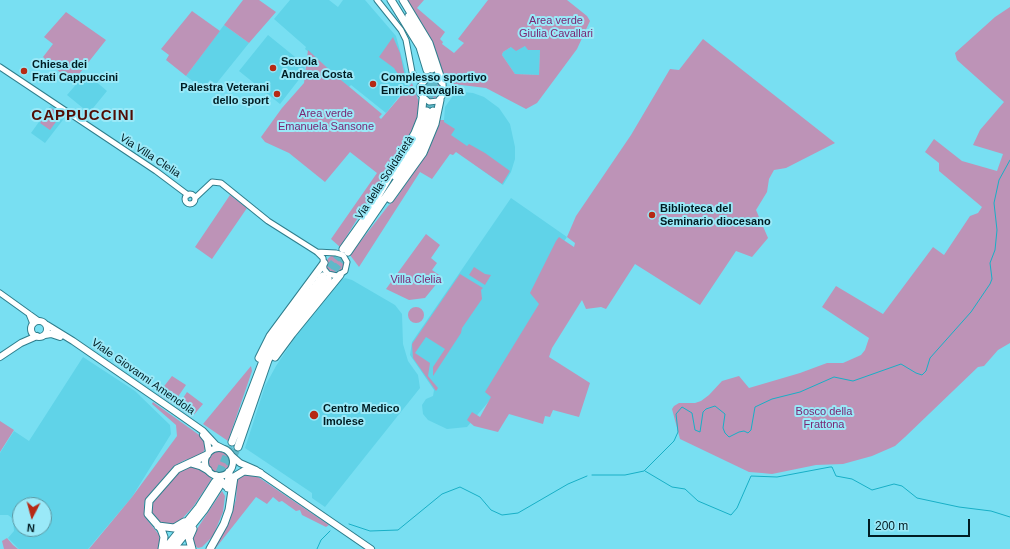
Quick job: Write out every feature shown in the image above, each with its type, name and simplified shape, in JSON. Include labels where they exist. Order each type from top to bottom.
[{"type":"highway","points":[[390,0],[420,47],[430,70],[423,42],[398,0]]},
{"type":"highway","points":[[403,0],[429,43],[442,82]]},
{"type":"highway","points":[[362,223],[415,133],[421,118],[423,99]]},
{"type":"highway","points":[[376,211],[396,192],[423,154],[435,124],[440,100]]},
{"type":"highway","name":"Via della Solidarietà","points":[[430,111],[427,130],[420,147],[376,211],[346,251],[362,223],[415,145],[430,111]]},
{"type":"highway","points":[[254,391],[259,356],[263,348],[324,262]]},
{"type":"highway","points":[[254,391],[292,334],[340,275]]},
{"type":"highway","points":[[235,444],[254,391],[268,360],[325,277]]},
{"type":"highway","points":[[162,549],[164,537],[158,526],[148,514],[149,501],[177,469],[208,454]]},
{"type":"highway","points":[[190,463],[208,470]]},
{"type":"highway","points":[[228,490],[230,471]]},
{"type":"highway","points":[[210,549],[224,524],[229,510],[233,482],[237,474],[244,471],[260,473]]},
{"type":"highway","points":[[192,549],[189,544],[189,534],[217,481],[224,483],[231,500]]},
{"type":"highway","points":[[158,526],[168,529],[178,526],[201,509]]},
{"type":"highway","points":[[165,549],[201,509]]},
{"type":"highway","points":[[173,549],[201,509]]},
{"type":"highway","points":[[182,549],[188,549]]},
{"type":"main road","name":"Viale Giovanni Amendola","points":[[39,321],[73,341],[179,414],[203,431],[216,445],[224,449]]},
{"type":"main road","points":[[0,357],[21,342],[32,326],[39,321]]},
{"type":"main road","points":[[32,326],[34,334],[37,336]]},
{"type":"main road","points":[[44,335],[47,330],[47,326]]},
{"type":"main road","name":"Viale Giovanni Amendola","points":[[21,342],[37,336],[54,335],[69,343],[201,433],[207,440],[208,454]]},
{"type":"main road","points":[[252,468],[243,467],[230,471],[217,481],[208,470],[205,461],[208,454],[216,448],[224,449],[240,464],[252,468],[260,473],[371,549]]},
{"type":"main road","points":[[230,471],[233,465],[232,456]]},
{"type":"street","points":[[373,0],[400,32],[404,43],[410,74],[420,89],[423,99],[432,103],[440,100],[445,91],[442,82],[436,78],[418,78],[412,72],[409,51],[401,30],[377,0]]},
{"type":"street","name":"Via Villa Clelia","points":[[0,68],[159,173],[188,195],[193,195],[195,198],[193,204],[188,204],[185,199],[188,195]]},
{"type":"street","points":[[420,89],[422,83],[427,78]]},
{"type":"street","points":[[195,198],[212,182],[221,183],[268,221],[317,252],[324,262]]},
{"type":"street","points":[[317,252],[332,253],[340,254],[347,262],[345,271],[340,275],[334,276],[328,274],[324,269],[324,262],[327,256],[332,253]]},
{"type":"street","name":"Viale Giovanni Amendola","points":[[0,293],[39,321]]},
{"type":"street","points":[[29,314],[32,326]]},
{"type":"shaded area","points":[[290,0],[329,0],[338,7],[343,0],[365,0],[396,36],[409,84],[386,113],[351,85],[349,87],[305,49],[306,47],[274,19]]},
{"type":"shaded area","points":[[224,25],[249,43],[216,84],[210,80],[203,89],[186,76]]},
{"type":"shaded area","name":"Scuola Andrea Costa","points":[[268,35],[305,65],[304,73],[280,104],[239,71]]},
{"type":"shaded area","points":[[526,46],[528,50],[540,50],[539,75],[515,74],[502,55],[503,52],[511,47]]},
{"type":"shaded area","points":[[86,73],[107,91],[89,113],[67,95]]},
{"type":"shaded area","points":[[455,93],[473,93],[484,97],[499,108],[510,124],[515,147],[515,159],[511,172],[503,185],[475,165],[443,132],[445,107]]},
{"type":"shaded area","points":[[51,105],[66,116],[45,143],[31,133]]},
{"type":"shaded area","points":[[511,198],[567,237],[535,284],[552,296],[499,379],[490,400],[467,427],[447,429],[428,420],[423,414],[422,405],[426,399],[433,396],[434,390],[410,355],[412,342]]},
{"type":"shaded area","points":[[345,278],[352,280],[395,305],[402,314],[403,344],[408,361],[418,375],[420,388],[325,507],[312,498],[312,493],[245,448],[265,386],[276,366],[298,333],[339,281]]},
{"type":"shaded area","points":[[83,357],[135,391],[170,425],[171,434],[132,497],[88,549],[19,549],[8,538],[12,533],[12,537],[52,537],[52,497],[12,497],[12,518],[8,515],[0,515],[0,453],[14,431],[29,441]]},
{"type":"green space","points":[[243,0],[259,0],[276,12],[249,43],[224,25]]},
{"type":"green space","name":"Area verde Giulia Cavallari","points":[[407,0],[424,0],[417,8],[445,32],[440,39],[443,42],[442,44],[454,53],[464,43],[458,39],[488,0],[567,0],[587,16],[590,21],[577,49],[537,103],[526,109],[486,88],[453,84],[444,79],[426,31]],"holes":[[[525,46],[528,50],[540,50],[539,75],[515,74],[502,55],[503,52],[511,47],[516,51]]]},
{"type":"green space","name":"Bosco della Frattona","points":[[1010,7],[1010,343],[998,350],[984,366],[978,367],[895,446],[872,456],[843,464],[816,465],[772,474],[749,472],[680,439],[672,409],[674,406],[679,403],[695,403],[701,401],[722,381],[739,376],[749,388],[800,373],[827,363],[843,363],[861,355],[865,350],[869,338],[822,307],[836,286],[883,314],[933,247],[944,255],[970,216],[978,213],[982,207],[939,171],[939,163],[925,152],[934,139],[962,161],[997,171],[1003,154],[973,145],[980,130],[1004,102],[957,60],[955,53],[995,17]]},
{"type":"green space","points":[[192,11],[220,31],[186,76],[166,60],[169,55],[161,49]]},
{"type":"green space","points":[[66,12],[106,40],[72,83],[43,57],[53,44],[44,37]]},
{"type":"green space","points":[[393,37],[400,53],[406,81],[403,82],[394,68],[379,57]]},
{"type":"green space","points":[[703,39],[835,143],[786,168],[774,170],[769,179],[767,192],[756,210],[768,238],[752,257],[736,251],[700,305],[635,264],[606,309],[601,307],[586,309],[582,300],[552,348],[549,357],[590,383],[579,417],[553,410],[550,417],[545,416],[543,424],[509,414],[498,432],[474,426],[467,420],[472,412],[480,417],[491,397],[485,392],[539,304],[530,293],[556,241],[559,237],[574,247],[575,243],[567,237],[576,216],[631,135],[670,69],[679,70]]},
{"type":"green space","name":"Area verde Emanuela Sansone","points":[[308,50],[335,75],[382,114],[379,117],[381,119],[412,83],[420,105],[417,123],[398,157],[383,177],[340,247],[331,239],[377,173],[350,152],[325,182],[289,153],[265,142],[261,137],[282,108],[304,83]]},
{"type":"green space","points":[[428,81],[436,81],[441,86],[439,97],[436,99],[428,99],[423,94],[423,86]]},
{"type":"green space","points":[[51,108],[61,115],[50,130],[40,123]]},
{"type":"green space","points":[[439,120],[444,120],[444,122],[455,129],[451,135],[467,146],[469,144],[485,153],[510,171],[502,184],[456,152],[453,155],[450,154],[432,179],[420,172],[359,267],[350,255],[388,206],[397,197],[419,165],[431,144]]},
{"type":"green space","points":[[230,195],[247,208],[212,259],[195,247]]},
{"type":"green space","name":"Villa Clelia","points":[[426,234],[440,245],[431,258],[437,263],[432,270],[442,277],[425,298],[409,300],[386,289]]},
{"type":"green space","points":[[335,255],[341,258],[344,264],[341,270],[335,273],[329,270],[326,264],[329,258]]},
{"type":"green space","points":[[474,267],[485,274],[491,275],[485,285],[469,275]]},
{"type":"green space","points":[[460,274],[483,288],[481,290],[482,299],[462,328],[461,333],[433,376],[433,367],[445,349],[426,337],[415,353],[430,363],[428,376],[438,388],[436,391],[413,358],[412,344]]},
{"type":"green space","points":[[413,307],[419,307],[424,312],[422,321],[419,323],[413,323],[408,318],[408,312]]},
{"type":"green space","points":[[251,366],[252,371],[228,441],[203,424]]},
{"type":"green space","points":[[172,376],[186,385],[173,404],[158,394]]},
{"type":"green space","points":[[187,392],[203,404],[192,417],[177,407]]},
{"type":"green space","points":[[153,402],[202,437],[205,443],[205,449],[201,456],[185,460],[174,466],[146,498],[144,504],[145,517],[160,536],[159,549],[89,549],[132,497],[177,436],[176,425],[152,404]]},
{"type":"green space","points":[[0,421],[14,430],[0,452]]},
{"type":"green space","points":[[219,451],[227,454],[230,462],[227,470],[219,473],[211,470],[208,462],[211,454]]},
{"type":"green space","points":[[188,466],[199,467],[211,478],[211,480],[193,507],[178,523],[173,526],[160,523],[151,516],[153,499],[180,469]]},
{"type":"green space","points":[[244,475],[258,477],[329,525],[326,527],[302,515],[300,510],[296,511],[282,501],[279,502],[273,497],[267,504],[256,497],[215,549],[213,549],[230,520],[236,499],[237,480]]},
{"type":"green space","points":[[222,491],[225,496],[223,512],[213,536],[202,547],[198,548],[194,545],[192,539]]},
{"type":"green space","points":[[7,538],[18,549],[4,549],[2,541]]},
{"type":"waterway","points":[[592,475],[625,475],[644,471],[674,441],[678,432],[676,414],[682,407],[692,413],[695,430],[700,432],[703,412],[706,409],[715,406],[725,414],[723,428],[729,437],[739,432],[744,431],[748,433],[751,430],[755,407],[772,399],[800,392],[834,377],[853,381],[901,364],[922,375],[926,371],[930,358],[971,312],[990,284],[992,279],[990,263],[995,250],[997,230],[994,203],[999,180],[1010,160]]},
{"type":"waterway","points":[[645,471],[672,487],[685,489],[698,501],[731,515],[737,508],[751,476],[777,477],[832,467],[836,476],[852,479],[872,490],[894,484],[902,486],[917,498],[959,507],[991,511],[1010,517]]},
{"type":"waterway","points":[[349,524],[370,531],[398,530],[442,494],[460,487],[480,497],[491,510],[502,515],[518,513],[568,484],[587,476]]},
{"type":"waterway","points":[[317,549],[321,540],[330,531]]},
{"type":"tunnel","points":[[432,69],[436,96],[433,111]]},
{"type":"tunnel","points":[[427,70],[430,95],[427,111]]},
{"type":"tunnel","points":[[323,276],[343,250]]},
{"type":"tunnel","points":[[328,279],[348,252]]},
{"type":"tunnel","points":[[215,482],[232,442]]},
{"type":"tunnel","points":[[220,485],[238,447]]},
{"type":"place","name":"Scuola Andrea Costa","points":[[273,68]]},
{"type":"place","name":"Chiesa dei Frati Cappuccini","points":[[24,71]]},
{"type":"place","name":"Complesso sportivo Enrico Ravaglia","points":[[373,84]]},
{"type":"place","name":"Palestra Veterani dello sport","points":[[277,94]]},
{"type":"place","name":"Biblioteca del Seminario diocesano","points":[[652,215]]},
{"type":"place","name":"Centro Medico Imolese","points":[[314,415]]},
{"type":"district","name":"CAPPUCCINI","points":[[83,116]]}]
